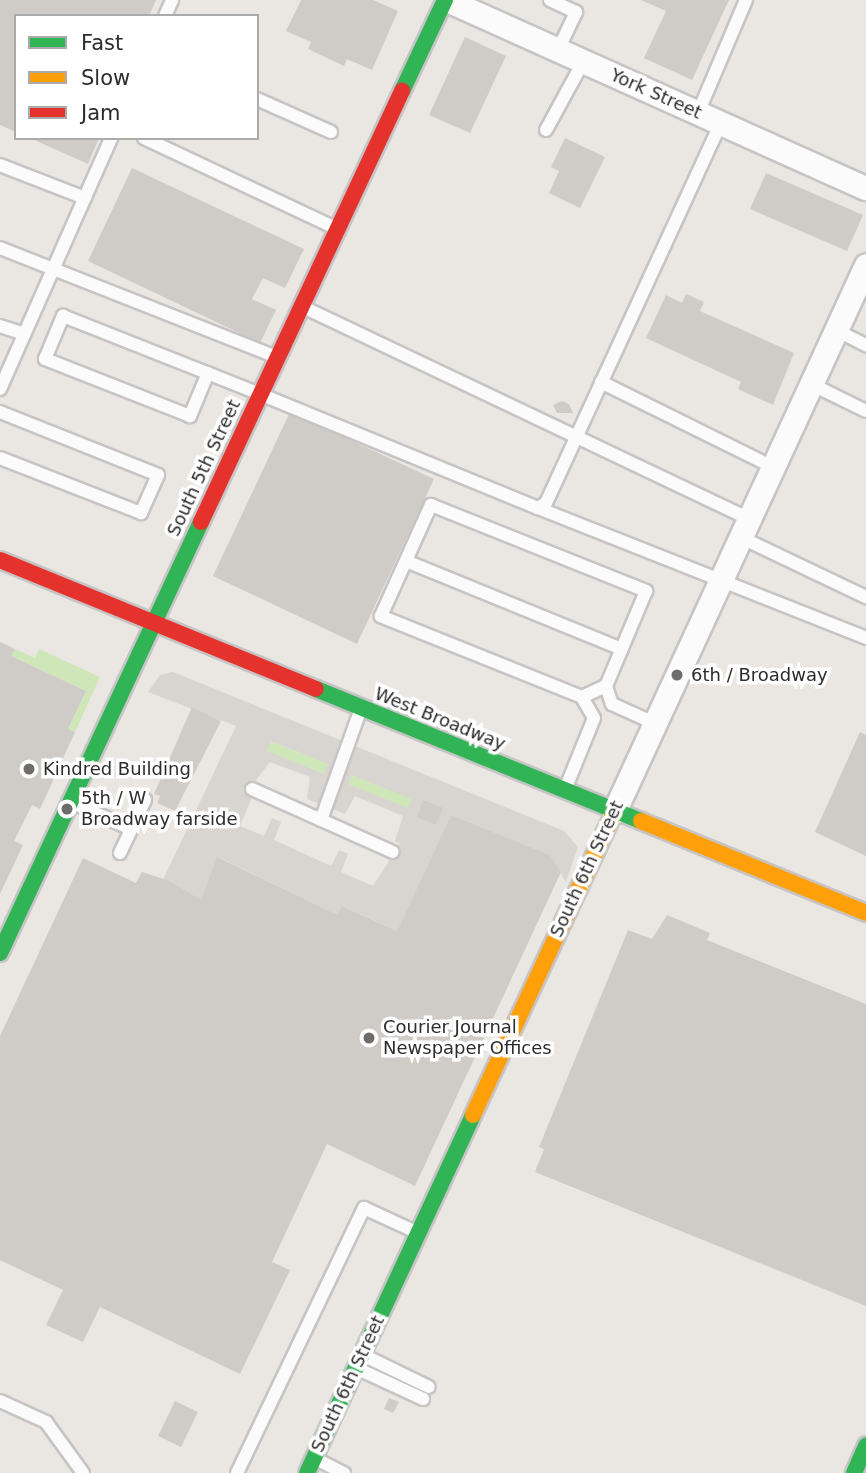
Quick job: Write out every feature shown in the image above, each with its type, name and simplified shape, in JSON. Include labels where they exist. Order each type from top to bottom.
[{"type":"street","name":"York Street","points":[[446,0],[866,187]]},
{"type":"street","name":"South 5th Street","points":[[0,953],[446,0]]},
{"type":"street","name":"South 6th Street","points":[[310,1466],[866,265]]},
{"type":"street","name":"West Broadway","points":[[0,560],[614,813],[866,913]]},
{"type":"street","points":[[853,1473],[866,1446]]},
{"type":"lane","points":[[550,0],[576,12],[558,50]]},
{"type":"lane","points":[[698,113],[746,0]]},
{"type":"lane","points":[[546,130],[583,62]]},
{"type":"lane","points":[[259,100],[331,132]]},
{"type":"lane","points":[[538,508],[546,503],[721,123]]},
{"type":"lane","points":[[0,389],[110,140]]},
{"type":"lane","points":[[148,140],[338,229]]},
{"type":"lane","points":[[0,165],[85,198]]},
{"type":"lane","points":[[0,248],[278,357]]},
{"type":"lane","points":[[301,306],[575,440],[745,528],[866,597]]},
{"type":"lane","points":[[208,373],[190,416],[45,359],[63,316],[208,373],[260,394],[538,508],[866,638]]},
{"type":"lane","points":[[0,326],[24,334]]},
{"type":"lane","points":[[836,330],[866,345]]},
{"type":"lane","points":[[601,383],[773,467]]},
{"type":"lane","points":[[811,384],[866,411]]},
{"type":"lane","points":[[0,412],[158,475],[141,513],[0,458]]},
{"type":"lane","points":[[594,718],[582,697],[381,615],[431,505],[646,591],[606,686],[612,704],[654,723]]},
{"type":"lane","points":[[406,561],[622,649]]},
{"type":"lane","points":[[582,697],[606,686]]},
{"type":"lane","points":[[564,791],[594,718],[612,704]]},
{"type":"lane","points":[[321,820],[362,708]]},
{"type":"lane","points":[[252,789],[393,852]]},
{"type":"lane","points":[[120,853],[145,800]]},
{"type":"lane","points":[[69,801],[131,829]]},
{"type":"lane","points":[[237,1473],[363,1208],[418,1234]]},
{"type":"lane","points":[[359,1361],[426,1393]]},
{"type":"lane","points":[[0,1401],[46,1422],[83,1473]]},
{"type":"lane","points":[[310,1466],[345,1473]]},
{"type":"green space","points":[[15,649],[35,658],[39,649],[100,677],[75,732],[68,729],[86,691],[11,656]]},
{"type":"green space","points":[[270,741],[328,764],[324,774],[266,751]]},
{"type":"green space","points":[[352,775],[412,799],[408,809],[348,784]]},
{"type":"shaded area","points":[[173,672],[564,831],[578,847],[566,882],[550,855],[451,815],[397,931],[343,906],[338,915],[218,857],[201,900],[162,882],[236,726],[148,692],[160,675]],"holes":[[[271,741],[328,764],[324,774],[267,751]],[[270,762],[310,777],[307,799],[345,814],[355,796],[403,816],[395,841],[400,844],[373,886],[341,872],[348,854],[339,850],[331,866],[274,840],[281,822],[272,818],[264,836],[240,826],[252,797],[246,793]],[[352,775],[411,799],[408,808],[348,784]]]},
{"type":"building","points":[[0,0],[156,0],[150,14],[14,14],[14,131],[0,125]]},
{"type":"building","points":[[301,0],[373,0],[398,11],[372,70],[347,59],[344,66],[308,49],[311,42],[286,31]]},
{"type":"building","points":[[641,0],[729,0],[692,80],[644,58],[666,11]]},
{"type":"building","points":[[465,37],[506,56],[470,133],[429,115]]},
{"type":"building","points":[[565,138],[605,157],[580,208],[549,193],[559,171],[551,167]]},
{"type":"building","points":[[34,140],[98,140],[88,164]]},
{"type":"building","points":[[132,168],[304,249],[285,288],[263,278],[252,299],[276,310],[260,343],[88,261]]},
{"type":"building","points":[[766,173],[863,215],[847,251],[750,209]]},
{"type":"building","points":[[686,294],[704,302],[700,311],[794,353],[773,405],[738,389],[741,382],[646,338],[666,295],[682,303]]},
{"type":"building","points":[[562,401],[569,404],[573,413],[557,413],[553,405]]},
{"type":"building","points":[[290,412],[434,479],[357,644],[213,576]]},
{"type":"building","name":"Kindred Building","points":[[0,642],[15,649],[11,656],[86,691],[68,729],[75,732],[40,809],[32,805],[14,841],[23,845],[0,894]]},
{"type":"building","points":[[192,707],[221,721],[175,811],[157,803],[160,796],[154,794]]},
{"type":"building","points":[[860,732],[866,735],[866,856],[815,832]]},
{"type":"building","points":[[423,800],[443,808],[436,825],[417,817]]},
{"type":"building","points":[[451,815],[550,855],[561,872],[415,1186],[327,1144],[272,1262],[290,1270],[240,1374],[100,1307],[83,1342],[46,1325],[63,1290],[0,1260],[0,1036],[83,858],[136,883],[142,872],[167,880],[201,900],[217,857],[338,915],[342,906],[397,931]]},
{"type":"building","points":[[667,915],[710,933],[707,940],[866,1004],[866,1306],[535,1172],[544,1149],[539,1147],[628,930],[652,939]]},
{"type":"building","points":[[389,1398],[399,1402],[393,1413],[384,1409]]},
{"type":"building","points":[[175,1401],[198,1412],[181,1447],[158,1436]]},
{"type":"traffic: fast","points":[[402,91],[445,0]]},
{"type":"traffic: fast","points":[[0,953],[201,522]]},
{"type":"traffic: fast","points":[[316,689],[641,821]]},
{"type":"traffic: fast","points":[[307,1473],[473,1115]]},
{"type":"traffic: fast","points":[[854,1473],[866,1446]]},
{"type":"traffic: slow","points":[[473,1115],[614,812]]},
{"type":"traffic: slow","points":[[641,821],[866,913]]},
{"type":"traffic: jam","points":[[201,522],[402,91]]},
{"type":"traffic: jam","points":[[0,560],[316,689]]},
{"type":"place","name":"6th / Broadway","points":[[677,675]]},
{"type":"place","name":"Kindred Building","points":[[29,769]]},
{"type":"place","name":"5th / W Broadway farside","points":[[67,809]]},
{"type":"place","name":"Courier Journal Newspaper Offices","points":[[369,1038]]}]
